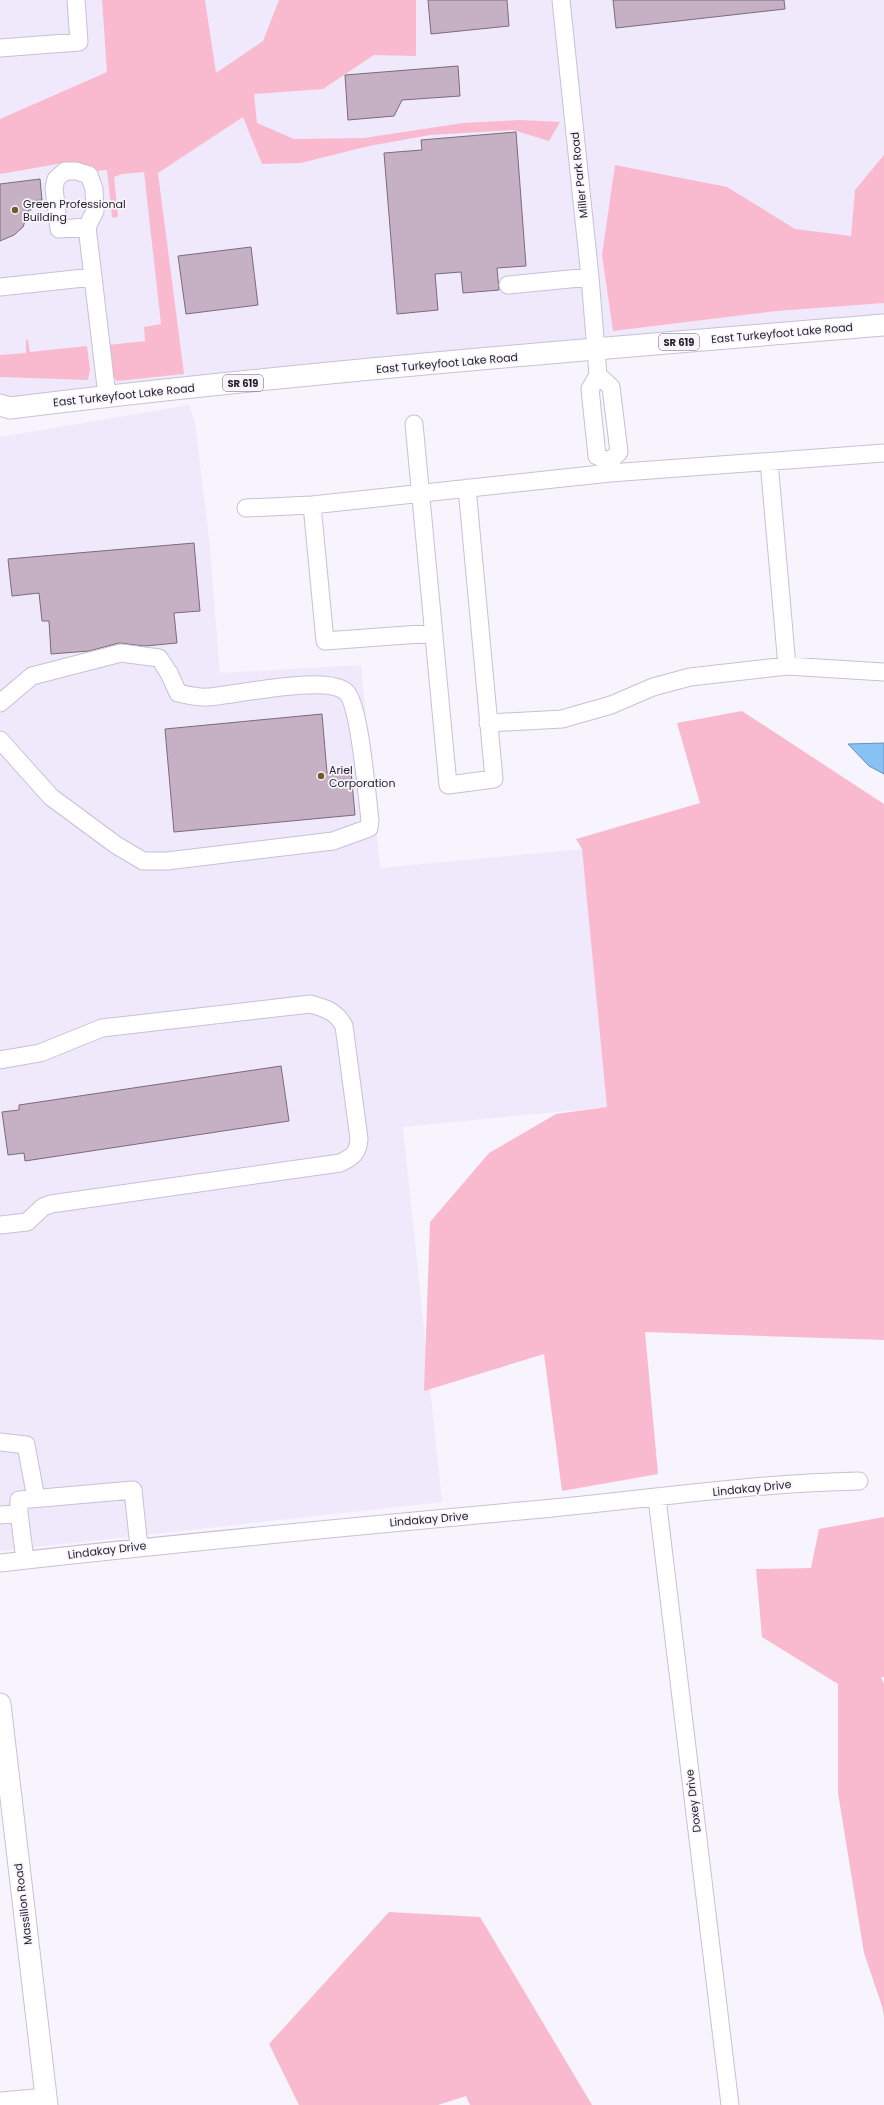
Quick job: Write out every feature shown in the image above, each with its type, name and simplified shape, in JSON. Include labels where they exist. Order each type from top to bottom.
[{"type":"main road","name":"East Turkeyfoot Lake Road","points":[[3,410],[107,396],[595,350],[884,325]]},
{"type":"main road","name":"Massillon Road","points":[[0,1704],[47,2101]]},
{"type":"street","points":[[0,48],[78,42],[76,0]]},
{"type":"street","name":"Miller Park Road","points":[[561,0],[590,277],[598,375],[590,389],[597,456],[609,468]]},
{"type":"street","points":[[87,227],[107,396]]},
{"type":"street","points":[[0,287],[93,277]]},
{"type":"street","points":[[508,285],[590,277]]},
{"type":"street","points":[[414,424],[448,785],[494,779],[467,488]]},
{"type":"street","points":[[246,508],[312,505],[467,488],[609,468],[769,462],[884,453]]},
{"type":"street","points":[[769,462],[787,666]]},
{"type":"street","points":[[312,505],[325,641],[434,633]]},
{"type":"street","points":[[0,704],[32,676],[121,653],[159,658],[169,673],[178,694],[206,698],[305,684],[336,686],[347,692],[353,705],[362,750],[370,820],[369,828],[333,841],[167,861],[142,861],[116,845],[51,797],[0,740]]},
{"type":"street","points":[[488,723],[562,719],[611,705],[653,687],[690,677],[787,666],[884,672]]},
{"type":"street","points":[[0,1060],[40,1053],[102,1028],[310,1004],[326,1008],[338,1016],[344,1026],[359,1138],[358,1151],[351,1158],[340,1163],[51,1204],[43,1207],[27,1222],[0,1225]]},
{"type":"street","points":[[0,1442],[26,1445],[36,1498]]},
{"type":"street","name":"Lindakay Drive","points":[[0,1563],[139,1547],[657,1498],[801,1482],[859,1482]]},
{"type":"street","points":[[25,1560],[19,1513],[19,1500],[36,1498],[133,1490],[139,1547]]},
{"type":"street","name":"Doxey Drive","points":[[657,1498],[730,2105]]},
{"type":"street","points":[[0,1515],[19,1513]]},
{"type":"street","points":[[0,2101],[47,2101]]},
{"type":"shaded area","points":[[0,0],[884,0],[884,325],[0,405]]},
{"type":"shaded area","points":[[102,0],[205,0],[216,73],[263,41],[279,0],[416,0],[416,56],[374,55],[323,89],[254,94],[257,123],[294,139],[364,138],[463,123],[520,120],[560,122],[549,141],[513,130],[430,135],[369,146],[301,163],[262,164],[243,117],[158,173],[184,374],[117,381],[108,370],[108,345],[145,341],[144,327],[161,324],[144,172],[122,174],[114,177],[118,216],[115,218],[112,217],[107,170],[94,171],[69,162],[0,174],[0,119],[107,72]]},
{"type":"shaded area","points":[[884,155],[884,303],[776,311],[613,331],[602,255],[615,165],[727,187],[795,229],[851,236],[855,190]]},
{"type":"shaded area","points":[[26,339],[28,340],[30,352],[87,346],[90,370],[88,380],[0,377],[0,355],[26,353]]},
{"type":"shaded area","points":[[189,405],[195,423],[209,538],[220,673],[361,665],[380,868],[582,849],[608,1107],[403,1127],[442,1502],[0,1551],[0,437]]},
{"type":"shaded area","points":[[742,711],[884,804],[884,1340],[645,1332],[658,1474],[562,1491],[544,1354],[424,1391],[430,1222],[489,1153],[556,1114],[607,1107],[582,849],[576,839],[700,803],[677,723]]},
{"type":"shaded area","points":[[884,1517],[884,1677],[881,1677],[884,1684],[884,2017],[882,2006],[864,1953],[838,1793],[838,1684],[762,1637],[756,1569],[811,1568],[819,1529]]},
{"type":"shaded area","points":[[389,1912],[480,1917],[592,2105],[470,2105],[466,2096],[438,2105],[299,2105],[269,2044]]},
{"type":"water","points":[[884,743],[884,774],[869,766],[848,744]]},
{"type":"building","points":[[428,0],[507,0],[509,26],[431,34]]},
{"type":"building","points":[[613,0],[784,0],[785,9],[616,28]]},
{"type":"building","points":[[458,66],[460,96],[402,100],[394,116],[348,120],[345,75]]},
{"type":"building","points":[[516,132],[526,266],[497,268],[499,290],[463,293],[461,272],[435,274],[438,310],[397,314],[384,153],[422,150],[421,140]]},
{"type":"building","name":"Green Professional Building","points":[[40,179],[42,200],[30,201],[31,210],[29,210],[23,227],[14,235],[0,241],[0,184]]},
{"type":"building","points":[[251,247],[258,305],[186,314],[178,256]]},
{"type":"building","points":[[194,543],[200,611],[174,613],[177,643],[145,646],[119,643],[89,651],[51,654],[49,621],[42,621],[39,593],[12,596],[8,559]]},
{"type":"building","name":"Ariel Corporation","points":[[322,714],[327,773],[351,771],[355,815],[174,832],[165,729]]},
{"type":"building","points":[[281,1066],[289,1121],[25,1161],[24,1153],[8,1155],[2,1112],[19,1110],[19,1105]]},
{"type":"place","name":"Green Professional Building","points":[[15,210]]},
{"type":"place","name":"Ariel Corporation","points":[[321,776]]}]
